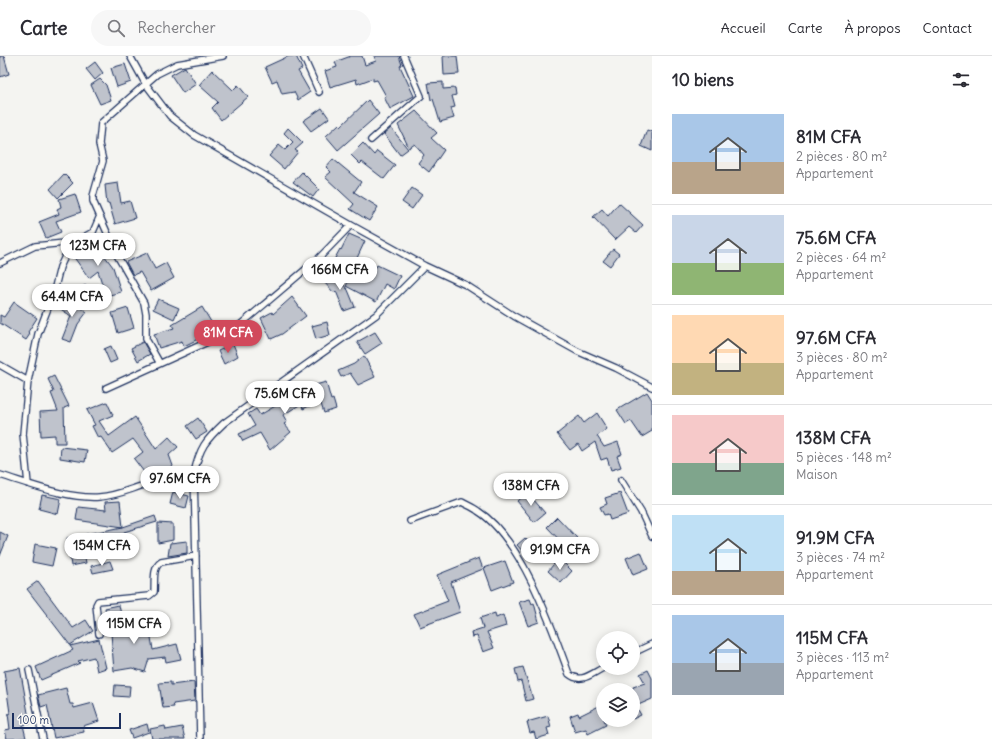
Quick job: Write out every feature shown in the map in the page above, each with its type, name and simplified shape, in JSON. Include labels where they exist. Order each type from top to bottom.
[{"type":"street","points":[[130,56],[145,83],[170,116],[194,135],[425,266],[466,285],[514,316],[578,351],[616,368],[652,387]]},
{"type":"street","points":[[159,362],[146,339],[146,314],[144,303],[118,257],[99,218],[92,196],[103,161],[99,144],[101,123],[157,74],[177,64],[223,56]]},
{"type":"street","points":[[302,56],[319,92]]},
{"type":"street","points":[[371,140],[421,96],[404,56]]},
{"type":"street","points":[[28,484],[23,434],[28,381],[38,334],[54,295],[60,267],[68,250],[75,242],[93,232],[99,218]]},
{"type":"street","points":[[106,388],[159,362],[178,356],[234,330],[320,258],[351,225]]},
{"type":"street","points":[[0,263],[35,246],[75,242]]},
{"type":"street","points":[[200,739],[194,473],[198,454],[207,439],[224,423],[376,315],[425,266]]},
{"type":"street","points":[[0,365],[28,381]]},
{"type":"street","points":[[0,475],[28,484],[66,493],[97,497],[118,494],[141,486],[194,473]]},
{"type":"street","points":[[621,480],[641,512],[652,536]]},
{"type":"street","points":[[410,521],[462,502],[478,511],[493,523],[511,547],[543,604],[569,674],[575,679],[582,680],[596,672]]},
{"type":"street","points":[[99,634],[96,605],[98,601],[152,595],[154,592],[155,569],[157,564],[160,562],[196,556]]},
{"type":"street","points":[[640,650],[652,644]]},
{"type":"street","points":[[29,670],[43,739]]},
{"type":"building","points":[[0,56],[4,56],[9,74],[0,77]]},
{"type":"building","points":[[289,56],[296,56],[302,69],[298,71],[310,92],[298,100],[294,92],[282,94],[277,80],[272,82],[265,67]]},
{"type":"building","points":[[351,56],[362,56],[365,65],[376,61],[374,56],[399,56],[402,65],[400,66],[414,96],[390,109],[384,97],[386,96],[377,80],[373,81],[373,78],[357,84],[356,79],[330,87],[325,71],[337,67],[335,62]]},
{"type":"building","points":[[443,56],[457,56],[459,74],[444,75]]},
{"type":"building","points":[[95,62],[103,73],[95,80],[86,69]]},
{"type":"building","points":[[125,64],[131,82],[117,87],[111,68]]},
{"type":"building","points":[[185,67],[196,84],[183,93],[171,75]]},
{"type":"building","points":[[212,70],[233,90],[238,85],[248,97],[221,120],[212,108],[218,102],[199,85]]},
{"type":"building","points":[[100,79],[106,85],[111,100],[100,104],[91,85]]},
{"type":"building","points":[[443,82],[443,89],[455,88],[456,95],[452,96],[455,107],[451,108],[454,118],[440,122],[433,99],[431,100],[428,83]]},
{"type":"building","points":[[368,100],[379,114],[338,150],[326,136],[339,124],[341,126]]},
{"type":"building","points":[[322,108],[329,118],[311,131],[303,121]]},
{"type":"building","points":[[416,111],[437,133],[431,138],[444,150],[429,172],[418,163],[424,155],[415,144],[409,148],[398,125]]},
{"type":"building","points":[[288,128],[303,143],[295,150],[298,152],[284,169],[269,156],[279,145],[285,150],[293,142],[284,133]]},
{"type":"building","points":[[391,128],[408,149],[400,155],[384,134]]},
{"type":"building","points":[[647,130],[652,132],[652,151],[641,146]]},
{"type":"building","points":[[363,143],[374,155],[377,151],[395,165],[384,179],[362,162],[360,164],[351,155]]},
{"type":"building","points":[[333,159],[361,182],[354,192],[378,207],[369,221],[350,209],[354,204],[325,177],[331,172],[326,167]]},
{"type":"building","points":[[302,172],[319,189],[313,197],[293,182]]},
{"type":"building","points":[[64,174],[73,183],[58,198],[50,189]]},
{"type":"building","points":[[118,183],[121,203],[130,201],[135,218],[115,224],[109,203],[107,204],[105,185]]},
{"type":"building","points":[[412,188],[422,195],[412,209],[402,202]]},
{"type":"building","points":[[75,194],[81,212],[56,221],[61,232],[46,238],[39,222],[59,214],[57,209],[61,207],[59,199]]},
{"type":"building","points":[[619,203],[643,225],[636,233],[629,227],[615,240],[593,217],[602,209],[608,216]]},
{"type":"building","points":[[349,234],[365,241],[357,258],[366,263],[360,275],[369,281],[377,265],[400,276],[394,289],[385,284],[376,302],[346,286],[354,271],[334,260]]},
{"type":"building","points":[[93,240],[113,267],[121,292],[106,296],[98,271],[89,278],[73,256]]},
{"type":"building","points":[[613,249],[619,254],[610,266],[603,261]]},
{"type":"building","points":[[147,253],[155,269],[166,263],[174,278],[151,291],[140,272],[133,275],[126,262]]},
{"type":"building","points":[[332,272],[348,290],[355,307],[344,311],[336,291],[334,293],[323,281]]},
{"type":"building","points":[[86,285],[94,300],[83,307],[74,291]]},
{"type":"building","points":[[66,297],[87,312],[78,324],[71,342],[62,339],[71,316],[59,308]]},
{"type":"building","points":[[292,297],[306,316],[282,334],[271,339],[261,318],[272,312],[273,314]]},
{"type":"building","points":[[158,299],[179,308],[174,319],[153,309]]},
{"type":"building","points":[[14,302],[37,318],[28,332],[30,334],[26,340],[0,323],[0,315],[4,317]]},
{"type":"building","points":[[202,307],[216,330],[184,346],[182,341],[159,348],[154,334],[174,328],[172,325]]},
{"type":"building","points":[[128,308],[134,328],[118,333],[112,313]]},
{"type":"building","points":[[327,322],[330,335],[316,339],[312,326]]},
{"type":"building","points":[[375,332],[382,343],[365,354],[357,342]]},
{"type":"building","points":[[143,342],[150,354],[138,361],[131,348]]},
{"type":"building","points":[[233,344],[238,356],[224,364],[218,351]]},
{"type":"building","points":[[111,346],[117,360],[110,363],[104,349]]},
{"type":"building","points":[[364,356],[375,377],[358,385],[350,373],[341,377],[338,371],[354,364]]},
{"type":"building","points":[[54,376],[69,406],[64,408],[65,443],[55,443],[55,435],[41,436],[40,412],[58,411],[51,393],[54,392],[48,379]]},
{"type":"building","points":[[326,382],[331,400],[333,399],[336,409],[324,413],[320,401],[303,409],[301,404],[283,415],[287,422],[284,424],[291,432],[270,450],[260,433],[243,441],[239,434],[255,426],[248,414],[256,409],[260,415],[282,402],[279,397],[291,389],[298,399],[314,392],[312,386]]},
{"type":"building","points":[[647,392],[652,400],[652,431],[642,437],[631,421],[626,424],[617,410]]},
{"type":"building","points":[[107,402],[113,415],[99,421],[109,436],[135,417],[156,449],[169,437],[178,447],[169,455],[173,466],[154,474],[153,472],[147,476],[134,459],[143,452],[133,439],[112,453],[101,437],[98,438],[92,426],[95,425],[87,410]]},
{"type":"building","points":[[597,413],[607,429],[597,436],[604,447],[618,442],[622,454],[617,456],[621,467],[611,470],[607,458],[601,460],[595,442],[582,451],[578,444],[570,450],[557,434],[579,416],[584,423]]},
{"type":"building","points":[[198,418],[207,432],[196,439],[187,426]]},
{"type":"building","points":[[61,447],[87,450],[85,462],[60,458]]},
{"type":"building","points":[[173,492],[189,496],[186,508],[170,504]]},
{"type":"building","points":[[527,492],[545,513],[534,522],[517,501]]},
{"type":"building","points":[[620,493],[628,514],[610,520],[608,514],[604,515],[600,507],[607,504],[605,498]]},
{"type":"building","points":[[42,495],[61,499],[58,514],[39,509]]},
{"type":"building","points":[[120,501],[123,527],[76,520],[78,507],[106,510],[105,502]]},
{"type":"building","points":[[155,516],[157,522],[124,532],[124,537],[108,538],[112,554],[105,556],[102,544],[83,548],[86,563],[71,566],[67,538],[123,527]]},
{"type":"building","points":[[557,517],[577,538],[567,548],[547,527]]},
{"type":"building","points":[[158,523],[173,524],[173,540],[158,543]]},
{"type":"building","points":[[0,532],[8,536],[0,556]]},
{"type":"building","points":[[525,538],[532,546],[524,553],[517,545]]},
{"type":"building","points":[[187,541],[187,553],[168,556],[170,543]]},
{"type":"building","points":[[35,544],[56,548],[52,566],[32,562]]},
{"type":"building","points":[[641,552],[648,569],[633,575],[626,558]]},
{"type":"building","points":[[479,558],[483,569],[451,582],[460,612],[420,627],[414,614],[448,601],[437,575]]},
{"type":"building","points":[[559,558],[572,571],[561,583],[548,571]]},
{"type":"building","points":[[110,561],[113,569],[93,573],[91,566]]},
{"type":"building","points":[[505,561],[513,582],[492,590],[484,568]]},
{"type":"building","points":[[38,581],[73,628],[86,620],[93,631],[70,645],[27,589]]},
{"type":"building","points":[[530,599],[532,604],[534,603],[539,622],[528,626],[519,602]]},
{"type":"building","points":[[119,605],[125,634],[150,631],[153,650],[177,644],[181,659],[166,662],[165,657],[149,659],[145,672],[132,668],[114,671],[111,633],[105,608]]},
{"type":"building","points":[[495,613],[496,618],[503,615],[506,626],[487,632],[494,648],[483,652],[477,636],[472,637],[471,632],[483,628],[480,618]]},
{"type":"building","points":[[99,639],[106,668],[97,671],[94,657],[78,661],[80,663],[41,680],[36,667],[73,650],[70,646]]},
{"type":"building","points":[[523,667],[533,699],[526,701],[521,681],[518,682],[515,669]]},
{"type":"building","points":[[20,668],[30,724],[23,725],[26,738],[7,739],[5,730],[10,729],[8,714],[10,713],[4,671]]},
{"type":"building","points":[[648,670],[652,678],[652,699],[640,704],[640,685],[645,683],[640,674]]},
{"type":"building","points":[[171,682],[171,685],[194,682],[195,701],[173,704],[174,707],[163,708],[159,683]]},
{"type":"building","points":[[115,685],[130,686],[129,697],[114,696]]},
{"type":"building","points":[[66,688],[70,704],[73,704],[74,708],[93,703],[99,721],[83,726],[84,732],[54,738],[47,705],[41,707],[38,695]]},
{"type":"building","points":[[596,708],[596,727],[602,727],[588,734],[586,729],[575,732],[570,716],[578,713],[579,716]]},
{"type":"building","points":[[548,716],[551,727],[547,728],[549,735],[536,739],[534,732],[530,733],[527,722]]},
{"type":"building","points":[[147,724],[149,732],[132,738],[129,730]]},
{"type":"building","points":[[165,726],[166,730],[182,727],[185,739],[152,739],[150,729]]}]
